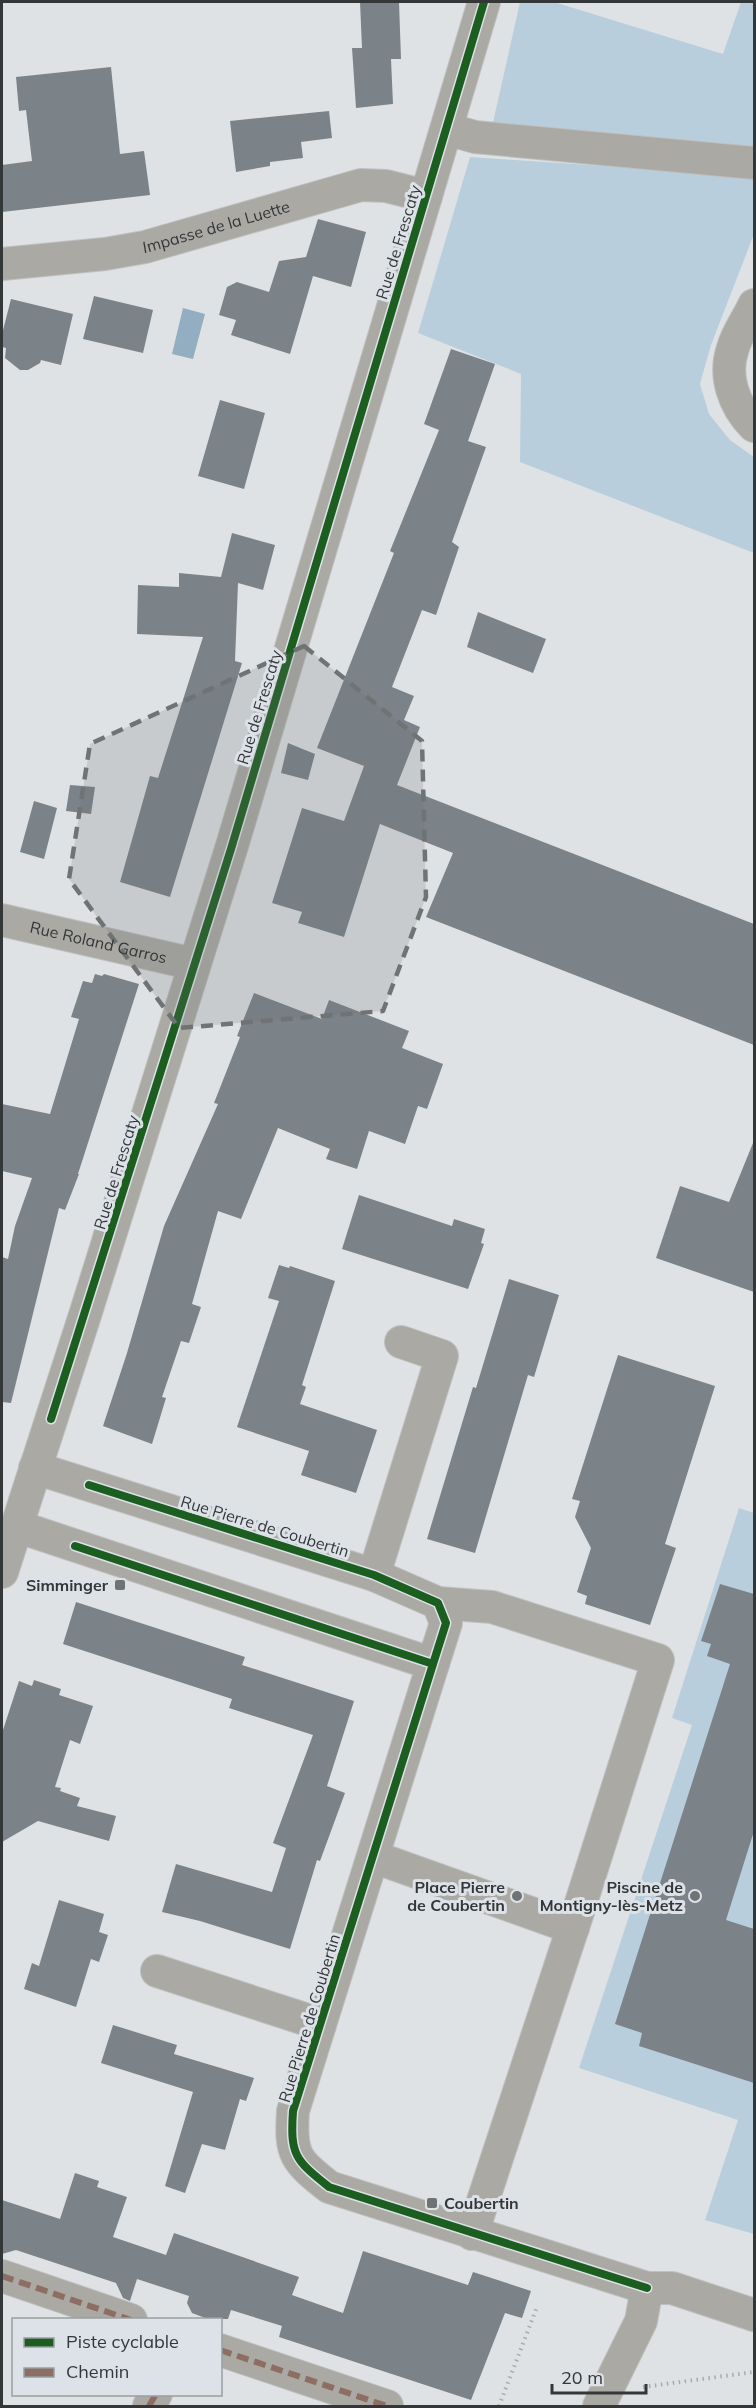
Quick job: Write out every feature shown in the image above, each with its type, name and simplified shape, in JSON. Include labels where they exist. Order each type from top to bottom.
[{"type":"street","name":"Rue de Frescaty","points":[[2,1572],[12,1519],[35,1468],[231,849],[484,2]]},
{"type":"street","points":[[447,129],[475,137],[754,163]]},
{"type":"street","name":"Impasse de la Luette","points":[[2,264],[105,254],[145,247],[361,185],[386,186],[426,196]]},
{"type":"street","points":[[754,305],[732,348],[728,380],[743,415],[754,426]]},
{"type":"street","name":"Rue Roland Garros","points":[[2,920],[194,964]]},
{"type":"street","points":[[374,1575],[442,1356],[401,1341]]},
{"type":"street","name":"Rue Pierre de Coubertin","points":[[35,1468],[374,1575],[438,1604],[446,1623],[293,2111],[291,2142],[303,2166],[329,2187],[647,2288],[672,2288],[754,2315]]},
{"type":"street","points":[[12,1519],[433,1664]]},
{"type":"street","points":[[438,1604],[492,1607],[658,1660],[472,2234]]},
{"type":"street","points":[[374,1857],[573,1928]]},
{"type":"street","name":"Rue Pierre de Coubertin","points":[[157,1971],[320,2024]]},
{"type":"street","points":[[2,2276],[128,2318]]},
{"type":"street","points":[[605,2395],[641,2321],[647,2288]]},
{"type":"street","points":[[222,2351],[387,2406]]},
{"type":"path","points":[[499,2406],[537,2307]]},
{"type":"path","points":[[605,2395],[632,2389],[754,2372]]},
{"type":"highlighted area","points":[[304,646],[422,741],[426,897],[383,1011],[179,1028],[69,879],[90,744]]},
{"type":"shaded area","points":[[520,2],[554,2],[723,54],[741,2],[754,2],[754,149],[492,127]]},
{"type":"shaded area","points":[[470,157],[754,176],[754,234],[711,345],[700,384],[709,414],[730,440],[754,457],[754,553],[520,462],[521,374],[418,333]]},
{"type":"shaded area","points":[[183,308],[205,314],[193,359],[172,354]]},
{"type":"shaded area","name":"Piscine de Montigny-lès-Metz","points":[[739,1508],[754,1513],[754,2234],[705,2220],[738,2120],[579,2068],[692,1725],[672,1718]]},
{"type":"building","points":[[360,2],[399,2],[401,59],[391,59],[393,104],[356,108],[352,48],[362,48]]},
{"type":"building","points":[[111,67],[120,154],[144,151],[150,195],[2,212],[2,165],[32,161],[26,110],[19,111],[16,77]]},
{"type":"building","points":[[329,111],[332,138],[301,142],[303,158],[270,162],[270,166],[236,172],[230,121]]},
{"type":"building","points":[[318,219],[366,232],[351,287],[313,276],[290,354],[231,335],[236,320],[219,315],[227,287],[237,282],[269,292],[279,261],[306,257]]},
{"type":"building","points":[[94,296],[153,310],[143,353],[83,339]]},
{"type":"building","points":[[11,299],[73,314],[61,365],[41,360],[28,370],[20,370],[5,358],[6,348],[2,347],[2,334]]},
{"type":"building","points":[[451,349],[495,364],[468,441],[486,447],[452,542],[459,547],[436,615],[422,610],[392,687],[414,696],[404,720],[420,727],[397,785],[754,924],[754,1045],[426,917],[453,853],[380,824],[344,937],[298,923],[302,912],[272,903],[302,808],[344,821],[364,766],[317,748],[394,553],[390,551],[439,430],[424,424]]},
{"type":"building","points":[[220,400],[265,413],[244,489],[198,476]]},
{"type":"building","points":[[232,533],[275,545],[263,590],[238,583],[235,661],[242,663],[170,897],[120,882],[150,776],[158,778],[203,637],[137,634],[138,585],[179,587],[179,573],[221,577]]},
{"type":"building","points":[[478,612],[546,639],[533,673],[467,647]]},
{"type":"building","points":[[288,743],[315,754],[308,780],[281,773]]},
{"type":"building","points":[[70,785],[95,787],[91,814],[66,811]]},
{"type":"building","points":[[34,801],[57,808],[44,859],[20,852]]},
{"type":"building","points":[[95,974],[102,976],[104,974],[139,984],[79,1174],[65,1210],[59,1208],[11,1403],[2,1402],[2,1257],[8,1259],[15,1226],[32,1178],[2,1171],[2,1104],[50,1114],[79,1019],[71,1017],[83,981],[92,983]]},
{"type":"building","points":[[254,993],[322,1019],[329,1000],[409,1031],[402,1048],[443,1064],[427,1109],[418,1106],[405,1144],[369,1131],[357,1169],[326,1159],[330,1149],[278,1128],[241,1219],[218,1211],[192,1304],[201,1307],[189,1343],[181,1341],[162,1397],[166,1398],[152,1444],[103,1426],[164,1226],[218,1104],[214,1103],[240,1037],[237,1036]]},
{"type":"building","points":[[753,1143],[754,1292],[656,1258],[680,1186],[729,1202]]},
{"type":"building","points":[[359,1195],[452,1226],[454,1219],[485,1229],[481,1243],[484,1244],[468,1289],[342,1249]]},
{"type":"building","points":[[279,1265],[289,1268],[290,1266],[335,1281],[302,1385],[306,1387],[300,1404],[377,1430],[356,1493],[301,1475],[309,1451],[237,1427],[279,1301],[268,1298]]},
{"type":"building","points":[[509,1279],[559,1295],[534,1377],[528,1375],[475,1553],[427,1539],[473,1387],[476,1388]]},
{"type":"building","points":[[618,1355],[715,1386],[665,1544],[676,1548],[650,1625],[585,1604],[587,1596],[577,1592],[591,1548],[575,1517],[580,1501],[572,1499]]},
{"type":"building","name":"Piscine de Montigny-lès-Metz","points":[[720,1584],[754,1594],[754,1831],[726,1920],[754,1929],[754,2083],[639,2046],[642,2033],[615,2024],[730,1664],[707,1656],[711,1644],[701,1641]]},
{"type":"building","points":[[76,1602],[245,1657],[242,1665],[354,1701],[327,1786],[345,1793],[320,1861],[317,1860],[290,1949],[200,1921],[162,1912],[176,1864],[272,1892],[286,1848],[273,1843],[313,1735],[229,1708],[232,1699],[63,1644]]},
{"type":"building","points":[[34,1680],[61,1689],[59,1695],[93,1706],[80,1744],[70,1740],[55,1787],[80,1798],[77,1806],[116,1816],[109,1841],[38,1821],[2,1842],[2,1733],[19,1681],[32,1686]]},
{"type":"building","points":[[59,1900],[104,1914],[99,1932],[108,1935],[99,1962],[91,1959],[76,2007],[24,1989],[32,1963],[39,1966]]},
{"type":"building","points":[[113,2025],[177,2045],[174,2054],[254,2078],[246,2101],[240,2099],[225,2150],[202,2144],[185,2193],[165,2186],[193,2092],[101,2063]]},
{"type":"building","points":[[75,2173],[99,2181],[97,2187],[127,2197],[113,2237],[166,2255],[174,2233],[299,2277],[292,2295],[343,2313],[363,2251],[468,2285],[473,2272],[531,2291],[522,2318],[505,2313],[471,2400],[279,2337],[282,2326],[231,2310],[228,2319],[205,2318],[192,2313],[187,2303],[189,2296],[137,2279],[130,2301],[123,2298],[116,2283],[16,2250],[2,2254],[2,2200],[60,2219]]},
{"type":"marked path","points":[[2,2276],[125,2318]]},
{"type":"marked path","points":[[222,2351],[387,2406]]},
{"type":"marked path","points":[[149,2406],[155,2396]]},
{"type":"cycle path","points":[[51,1419],[231,849],[484,2]]},
{"type":"cycle path","points":[[75,1546],[433,1664],[446,1623],[438,1603],[374,1575],[89,1485]]},
{"type":"cycle path","points":[[433,1664],[293,2111],[294,2147],[302,2163],[329,2187],[647,2288]]},
{"type":"place","name":"Simminger","points":[[120,1585]]},
{"type":"place","name":"Place Pierre de Coubertin","points":[[517,1896]]},
{"type":"place","name":"Piscine de Montigny-lès-Metz","points":[[695,1896]]},
{"type":"place","name":"Coubertin","points":[[432,2203]]}]
